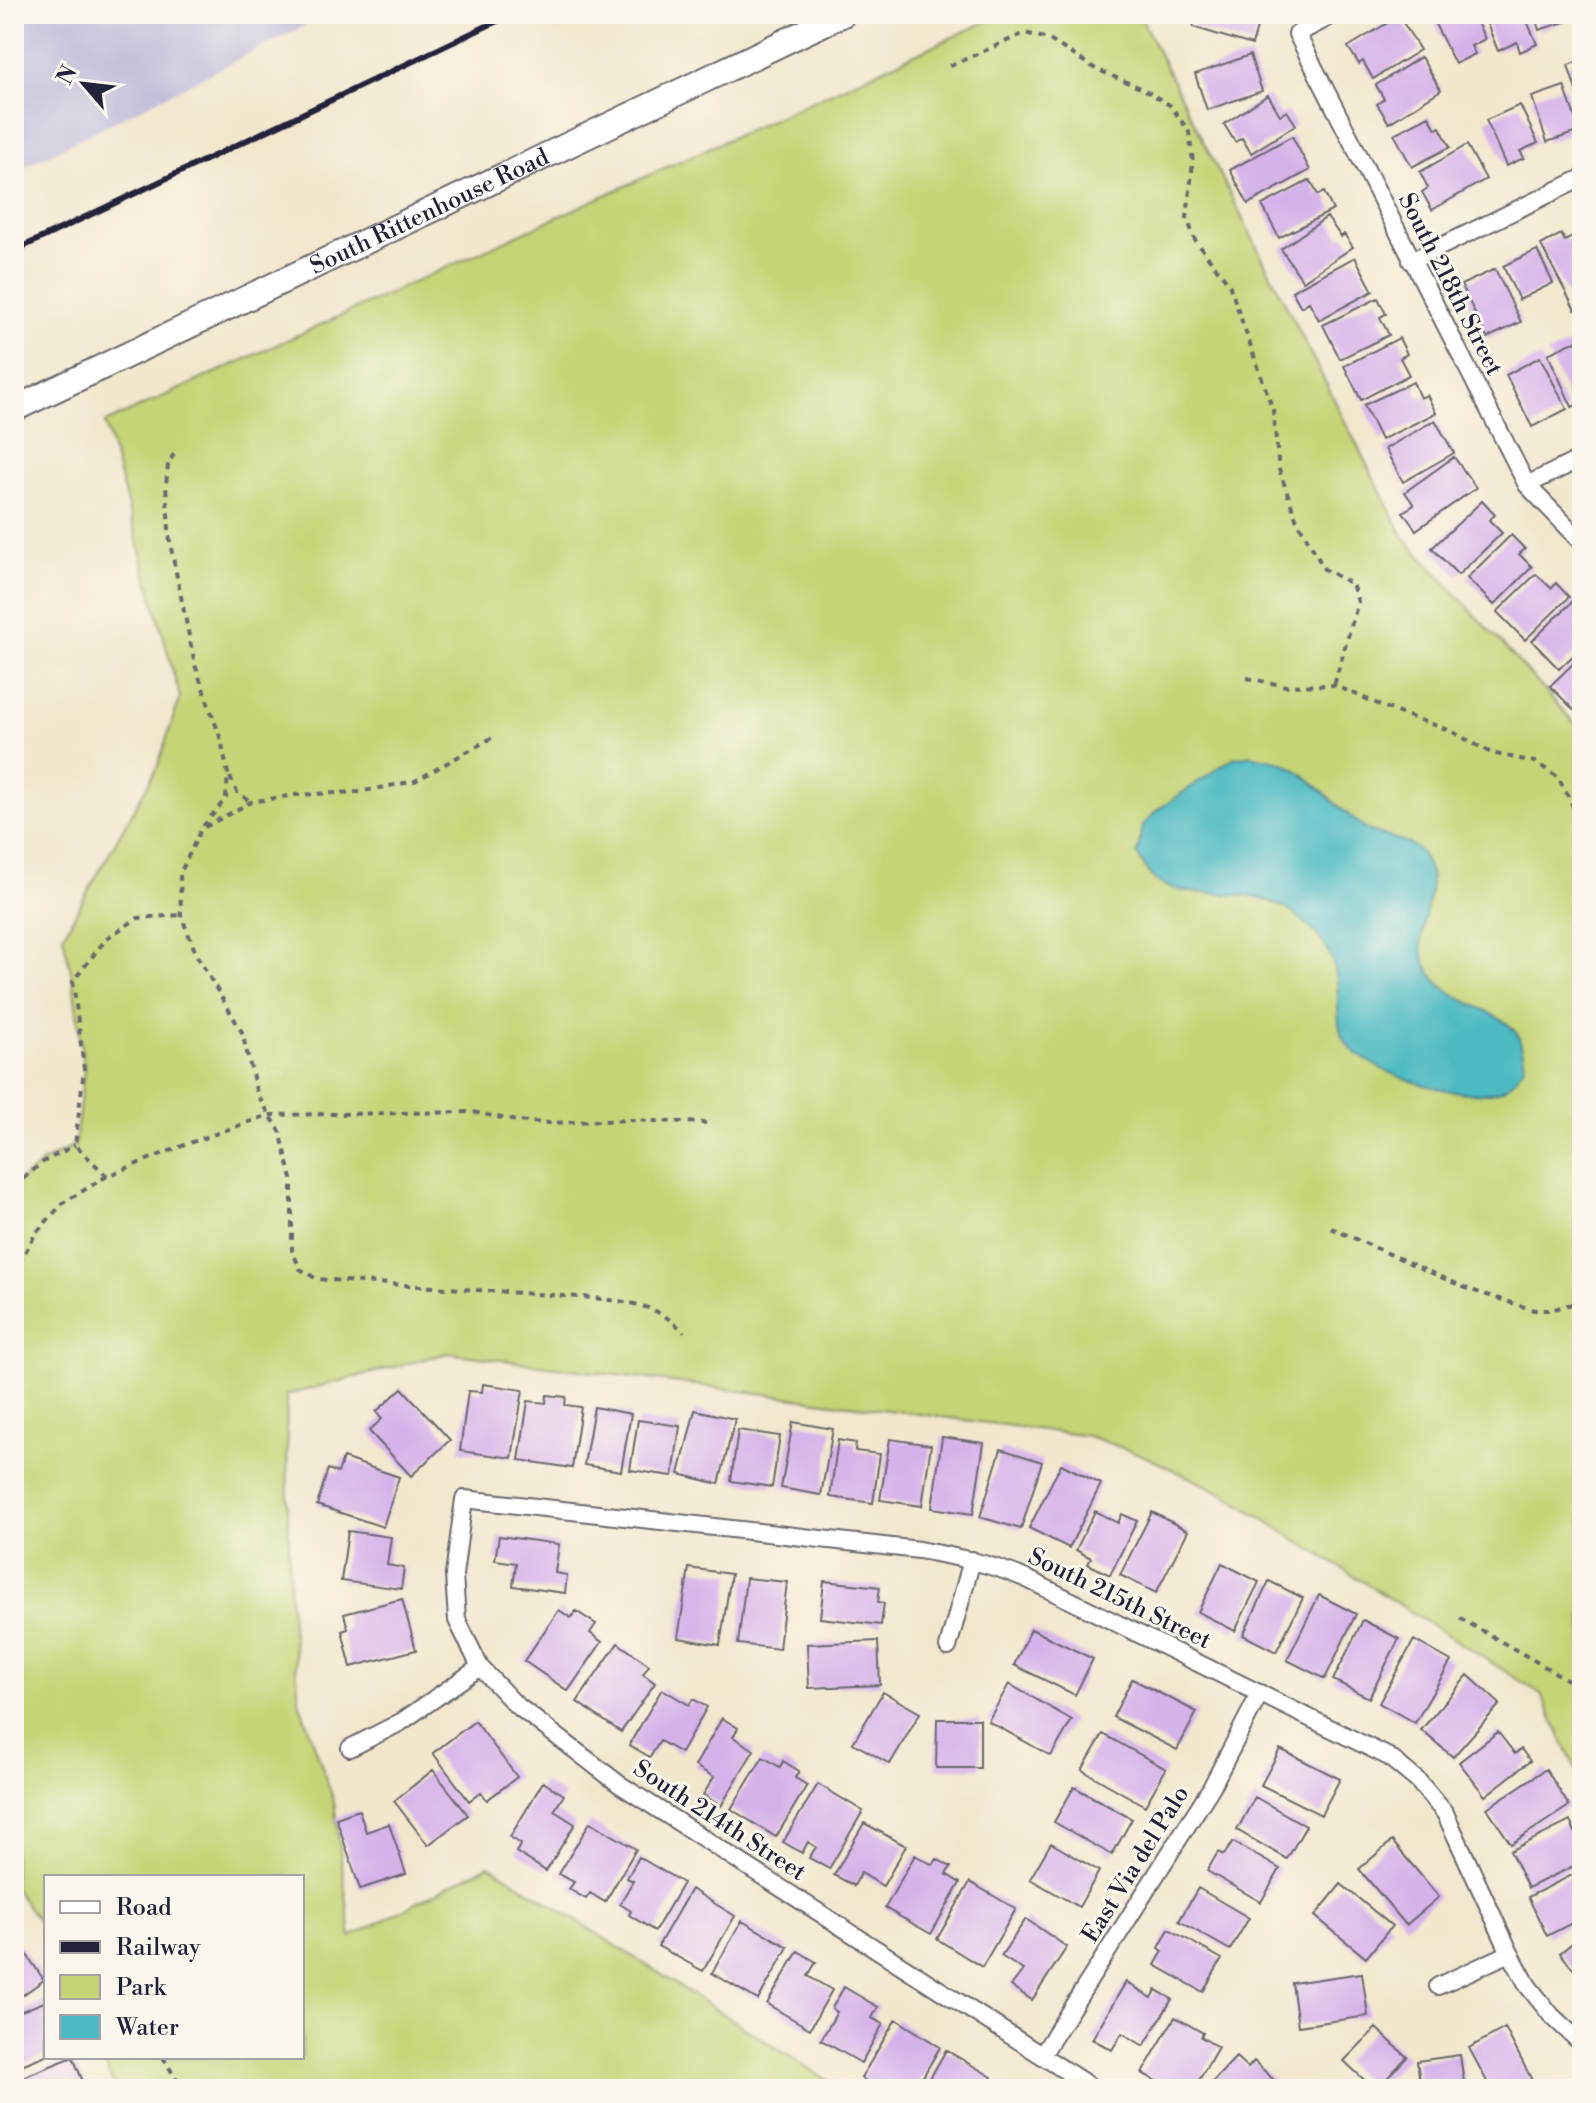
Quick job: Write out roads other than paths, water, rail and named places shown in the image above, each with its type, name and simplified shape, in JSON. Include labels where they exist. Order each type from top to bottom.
[{"type":"main road","name":"South Rittenhouse Road","points":[[14,409],[843,14]]},
{"type":"street","name":"South 218th Street","points":[[1335,14],[1297,34],[1527,485],[1582,542]]},
{"type":"street","points":[[1411,261],[1582,178]]},
{"type":"street","points":[[1527,485],[1582,458]]},
{"type":"street","name":"South 215th Street","points":[[464,1499],[919,1550],[972,1560],[1029,1580],[1389,1757],[1418,1781],[1445,1813],[1528,1986],[1551,2015],[1582,2044]]},
{"type":"street","name":"South 214th Street","points":[[464,1499],[454,1575],[457,1620],[480,1667],[515,1704],[619,1784],[1094,2089]]},
{"type":"street","points":[[948,1647],[972,1560]]},
{"type":"street","points":[[350,1748],[401,1722],[480,1667]]},
{"type":"street","name":"East Via del Palo","points":[[1042,2055],[1211,1788],[1260,1693]]},
{"type":"street","points":[[1438,1986],[1510,1953]]},
{"type":"water","points":[[1251,755],[1293,768],[1369,830],[1408,843],[1421,853],[1431,879],[1421,942],[1427,967],[1444,988],[1502,1020],[1517,1034],[1525,1064],[1509,1085],[1485,1093],[1464,1093],[1415,1082],[1369,1062],[1352,1050],[1342,1036],[1332,960],[1322,941],[1298,917],[1261,899],[1168,887],[1149,874],[1137,854],[1143,826],[1156,811],[1233,758]]},
{"type":"railway","points":[[14,251],[512,14]]}]
